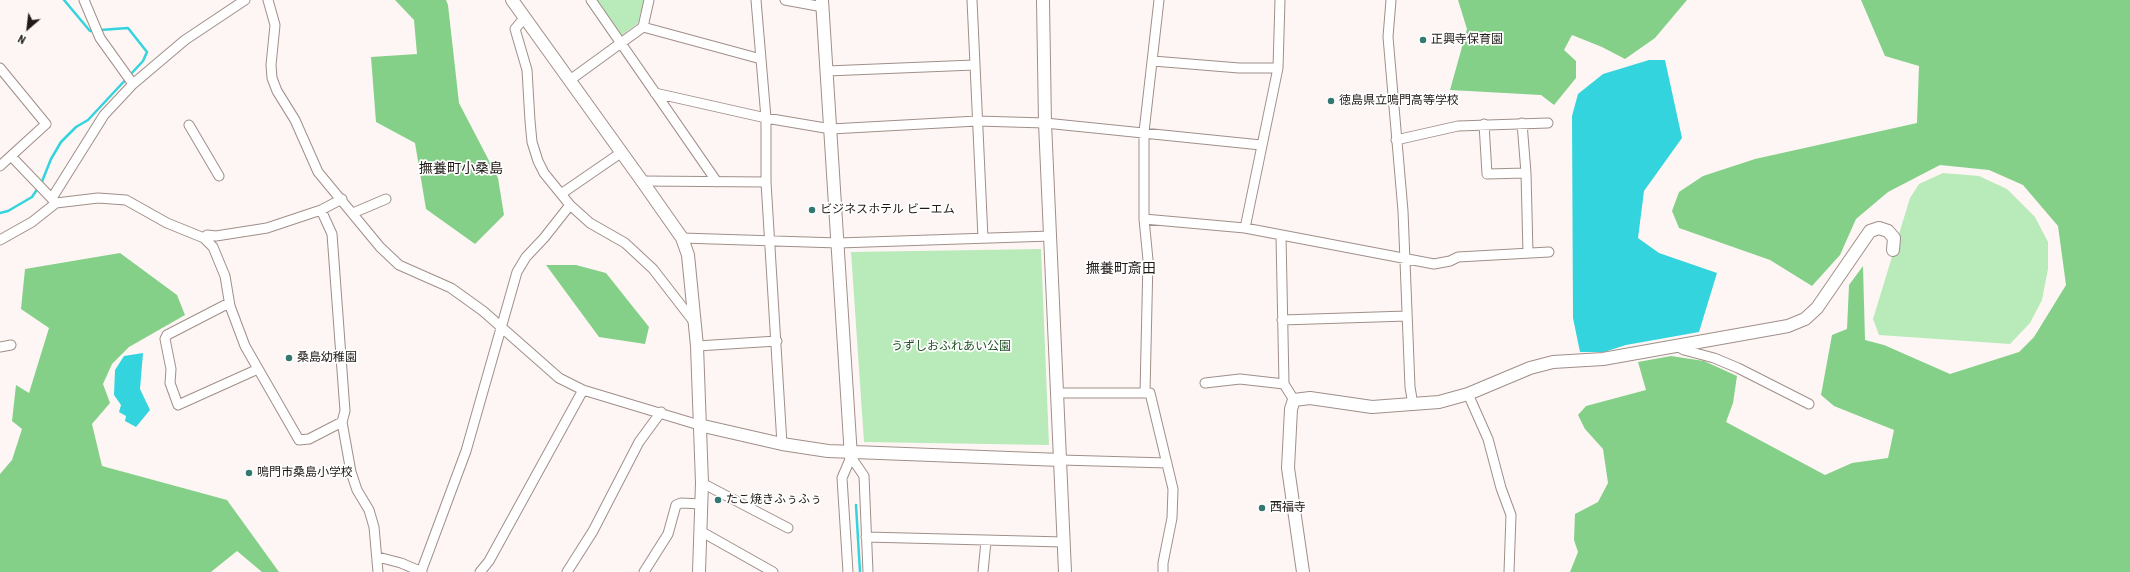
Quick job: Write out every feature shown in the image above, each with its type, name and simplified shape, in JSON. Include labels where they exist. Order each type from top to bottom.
[{"type":"street","points":[[84,0],[94,27],[100,38],[133,84]]},
{"type":"street","points":[[0,240],[32,222],[54,201],[104,115],[133,84],[185,40],[246,0]]},
{"type":"street","points":[[268,0],[275,25],[271,65],[272,78],[277,92],[295,120],[318,172],[342,199],[380,247],[399,265],[451,288],[483,311],[559,378],[583,390],[661,412],[699,425],[782,444],[851,455],[1167,463]]},
{"type":"street","points":[[512,0],[682,238],[688,256],[697,346],[702,483],[702,532],[699,572]]},
{"type":"street","points":[[591,0],[717,182]]},
{"type":"street","points":[[570,80],[643,26],[649,0]]},
{"type":"street","points":[[756,0],[766,118],[766,182],[777,341],[782,444]]},
{"type":"street","points":[[785,0],[822,4],[851,455],[842,478],[848,572]]},
{"type":"street","points":[[972,0],[983,238]]},
{"type":"street","points":[[1043,0],[1045,122],[1065,572]]},
{"type":"street","points":[[1145,392],[1148,260],[1144,219],[1144,132],[1160,0]]},
{"type":"street","points":[[1245,228],[1278,68],[1280,0]]},
{"type":"street","points":[[1391,0],[1388,37],[1403,211],[1410,387],[1414,405]]},
{"type":"street","points":[[524,17],[515,29],[527,70],[532,142],[541,167],[570,205],[590,223],[625,243],[653,269],[694,322]]},
{"type":"street","points":[[643,26],[761,59]]},
{"type":"street","points":[[1153,61],[1239,68],[1278,68]]},
{"type":"street","points":[[827,71],[974,64]]},
{"type":"street","points":[[0,68],[46,124],[0,166]]},
{"type":"street","points":[[655,93],[766,118],[831,129],[977,122],[1045,122],[1261,145]]},
{"type":"street","points":[[1522,123],[1526,173],[1528,253]]},
{"type":"street","points":[[1396,140],[1458,126],[1548,123]]},
{"type":"street","points":[[1484,124],[1487,174],[1526,173]]},
{"type":"street","points":[[189,125],[219,176]]},
{"type":"street","points":[[561,194],[622,152]]},
{"type":"street","points":[[12,156],[54,201]]},
{"type":"street","points":[[642,181],[766,182]]},
{"type":"street","points":[[54,201],[98,198],[126,200],[167,223],[204,238],[213,247],[225,276],[229,303],[245,346],[299,440],[309,439],[342,422]]},
{"type":"street","points":[[204,238],[207,235],[216,236],[267,228],[321,210],[342,199]]},
{"type":"street","points":[[353,213],[386,199]]},
{"type":"street","points":[[378,557],[422,572],[466,451],[517,272],[526,257],[544,238],[570,205]]},
{"type":"street","points":[[321,210],[332,234],[345,411],[342,422],[351,472],[358,490],[369,510],[374,527],[378,557],[378,572]]},
{"type":"street","points":[[1144,219],[1245,228],[1434,264],[1450,261],[1458,257],[1549,252]]},
{"type":"street","points":[[1294,400],[1310,398],[1372,407],[1439,402],[1468,394],[1537,366],[1553,362],[1603,359],[1788,326],[1805,319],[1817,308],[1870,231],[1878,228],[1888,231],[1894,238],[1893,250]]},
{"type":"street","points":[[682,238],[838,243],[1051,236]]},
{"type":"street","points":[[1281,236],[1284,384],[1294,400]]},
{"type":"street","points":[[229,303],[167,335],[165,339],[171,369],[170,383],[178,405],[258,369]]},
{"type":"street","points":[[1282,320],[1407,316]]},
{"type":"street","points":[[697,346],[777,341]]},
{"type":"street","points":[[0,347],[11,345]]},
{"type":"street","points":[[1677,346],[1684,350],[1714,358],[1738,368],[1809,404]]},
{"type":"street","points":[[1205,383],[1240,378],[1284,384]]},
{"type":"street","points":[[480,572],[493,554],[583,390]]},
{"type":"street","points":[[1056,393],[1150,393],[1173,489],[1172,518],[1163,563],[1163,572]]},
{"type":"street","points":[[1468,394],[1488,439],[1501,488],[1511,515],[1509,572]]},
{"type":"street","points":[[1294,400],[1291,409],[1288,468],[1303,572]]},
{"type":"street","points":[[567,572],[593,531],[639,442],[661,412]]},
{"type":"street","points":[[851,455],[864,476],[868,572]]},
{"type":"street","points":[[702,483],[788,528]]},
{"type":"street","points":[[644,572],[668,534],[676,504],[702,504]]},
{"type":"street","points":[[702,532],[773,572]]},
{"type":"street","points":[[866,537],[1064,542]]},
{"type":"street","points":[[983,572],[986,541]]},
{"type":"green space","points":[[395,0],[446,0],[448,5],[459,103],[498,178],[504,215],[475,244],[426,209],[415,143],[376,122],[371,57],[417,54],[414,20]]},
{"type":"green space","points":[[596,0],[644,0],[638,23],[621,36]]},
{"type":"green space","points":[[1458,0],[1687,0],[1655,38],[1625,59],[1602,47],[1572,35],[1564,50],[1576,61],[1576,78],[1554,105],[1541,95],[1450,90],[1467,29]]},
{"type":"green space","points":[[1861,0],[2130,0],[2130,572],[1570,572],[1578,552],[1574,540],[1575,514],[1598,502],[1608,483],[1603,449],[1585,429],[1578,415],[1586,406],[1646,390],[1638,362],[1671,356],[1704,361],[1737,376],[1733,403],[1726,422],[1825,475],[1852,463],[1888,458],[1894,430],[1834,406],[1821,395],[1832,335],[1847,329],[1849,285],[1863,266],[1865,340],[1884,345],[1950,374],[2019,352],[2034,337],[2066,285],[2058,226],[2023,185],[1989,170],[1940,165],[1888,192],[1856,219],[1840,255],[1812,286],[1770,260],[1679,228],[1672,211],[1679,192],[1703,176],[1755,159],[1917,123],[1919,66],[1885,56]]},
{"type":"green space","points":[[1943,173],[1979,176],[2007,189],[2035,217],[2048,242],[2048,269],[2042,300],[2030,323],[2010,344],[1879,335],[1873,319],[1910,198],[1919,184]]},
{"type":"green space","name":"うずしおふれあい公園","points":[[1041,249],[1049,445],[864,442],[851,252]]},
{"type":"green space","points":[[120,253],[177,295],[185,315],[129,347],[112,364],[103,384],[110,403],[92,424],[102,466],[227,500],[279,572],[262,572],[237,551],[211,572],[0,572],[0,474],[12,460],[22,429],[12,421],[16,385],[29,393],[49,328],[21,309],[25,269]]},
{"type":"green space","points":[[546,265],[576,265],[606,273],[649,327],[645,344],[599,337]]},
{"type":"water","points":[[1649,60],[1665,60],[1682,138],[1644,191],[1638,238],[1659,253],[1717,273],[1699,332],[1626,345],[1604,352],[1580,352],[1573,318],[1572,116],[1578,94],[1603,74]]},
{"type":"water","points":[[143,353],[140,389],[150,410],[136,427],[125,421],[126,416],[119,412],[121,405],[114,395],[115,370],[124,356]]},
{"type":"waterway","points":[[64,0],[90,31],[95,31]]},
{"type":"waterway","points":[[41,184],[51,159],[61,142],[76,127],[88,120],[143,61],[147,52],[128,28],[100,30]]},
{"type":"waterway","points":[[0,213],[8,211],[32,197],[38,188]]},
{"type":"waterway","points":[[856,505],[860,572]]},
{"type":"place","name":"正興寺保育園","points":[[1423,40]]},
{"type":"place","name":"徳島県立鳴門高等学校","points":[[1331,101]]},
{"type":"place","name":"ビジネスホテル ビーエム","points":[[812,210]]},
{"type":"place","name":"桑島幼稚園","points":[[289,358]]},
{"type":"place","name":"鳴門市桑島小学校","points":[[249,473]]},
{"type":"place","name":"たこ焼きふぅふぅ","points":[[718,500]]},
{"type":"place","name":"西福寺","points":[[1262,508]]},
{"type":"district","name":"撫養町小桑島","points":[[461,169]]},
{"type":"district","name":"撫養町斎田","points":[[1121,269]]}]
